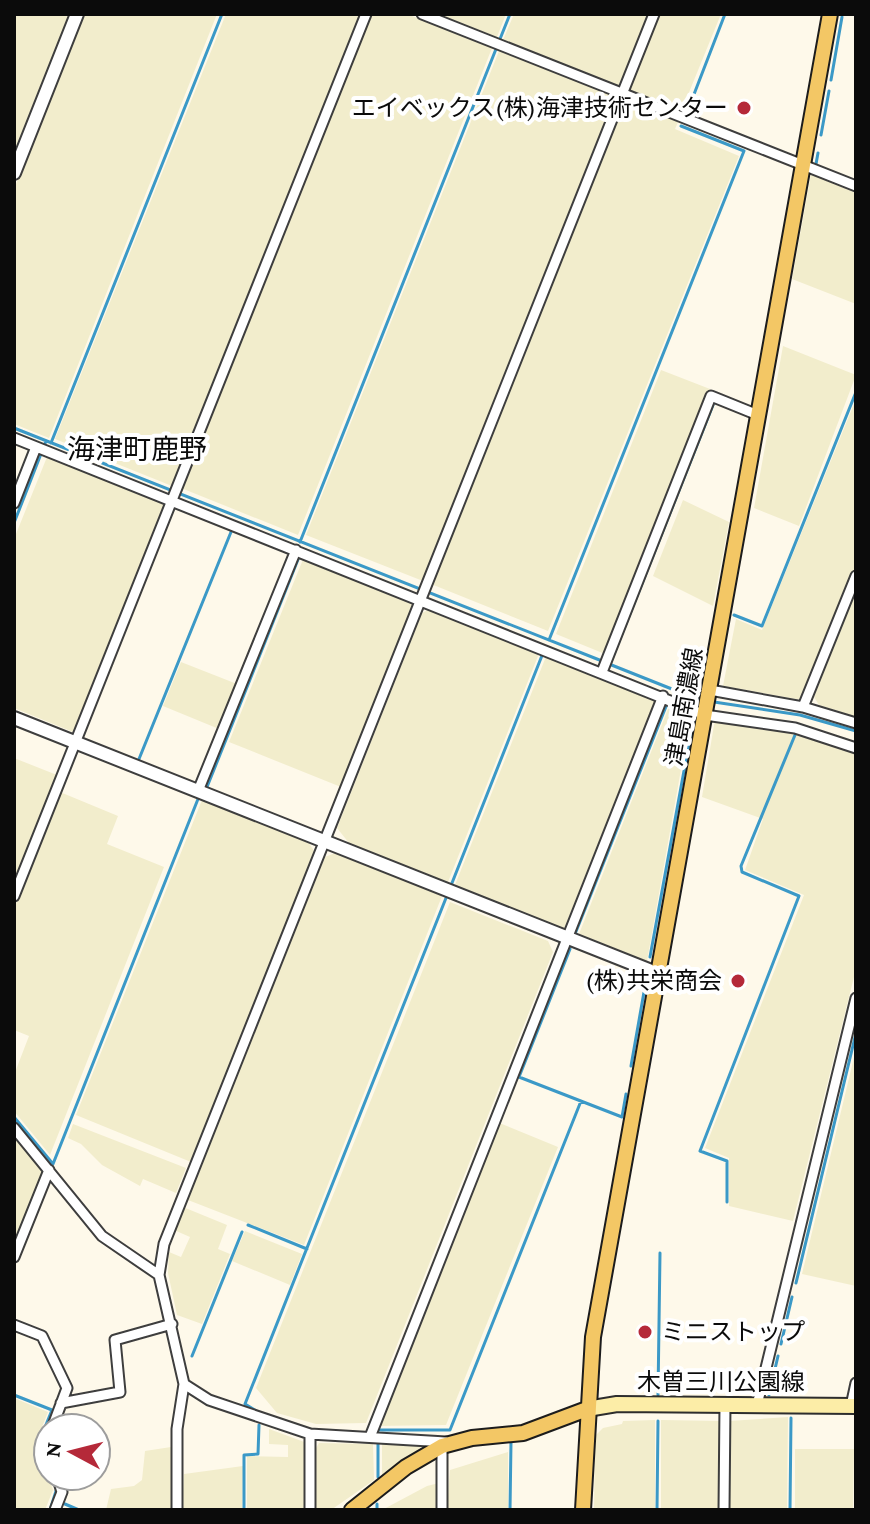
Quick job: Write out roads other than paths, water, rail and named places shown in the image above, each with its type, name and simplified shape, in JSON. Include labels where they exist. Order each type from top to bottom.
[{"type":"main road","name":"津島南濃線","points":[[583,1510],[593,1340],[830,14]]},
{"type":"main road","name":"木曽三川公園線","points":[[587,1409],[617,1404],[853,1406]]},
{"type":"main road","points":[[352,1510],[406,1467],[447,1444],[523,1433],[587,1409]]},
{"type":"street","points":[[14,173],[77,14]]},
{"type":"street","points":[[14,896],[366,14]]},
{"type":"street","points":[[422,14],[856,186]]},
{"type":"street","points":[[177,1510],[177,1429],[184,1384],[159,1275],[164,1244],[654,14]]},
{"type":"street","points":[[603,671],[711,396],[758,415]]},
{"type":"street","points":[[14,438],[173,495],[296,550],[423,594],[663,696],[707,703],[803,707],[856,723]]},
{"type":"street","points":[[14,503],[41,448]]},
{"type":"street","points":[[198,791],[296,550]]},
{"type":"street","points":[[803,707],[856,576]]},
{"type":"street","points":[[370,1437],[663,696]]},
{"type":"street","points":[[707,703],[856,748]]},
{"type":"street","points":[[14,718],[659,974]]},
{"type":"street","points":[[757,1405],[856,998]]},
{"type":"street","points":[[14,1128],[102,1236],[159,1275]]},
{"type":"street","points":[[14,1257],[49,1170]]},
{"type":"street","points":[[61,1403],[120,1392],[115,1340],[172,1324]]},
{"type":"street","points":[[14,1325],[42,1336],[67,1388],[58,1412]]},
{"type":"street","points":[[853,1406],[856,1383]]},
{"type":"street","points":[[184,1384],[209,1400],[310,1434],[447,1444],[442,1510]]},
{"type":"street","points":[[724,1510],[725,1404]]},
{"type":"street","points":[[310,1434],[310,1510]]},
{"type":"waterway","points":[[51,443],[222,14]]},
{"type":"waterway","points":[[500,39],[510,14]]},
{"type":"waterway","points":[[686,115],[725,14]]},
{"type":"waterway","points":[[831,80],[842,17]]},
{"type":"waterway","points":[[300,542],[496,49]]},
{"type":"waterway","points":[[821,135],[829,91]]},
{"type":"waterway","points":[[549,640],[744,151],[681,126]]},
{"type":"waterway","points":[[816,164],[818,153]]},
{"type":"waterway","points":[[734,615],[762,626],[856,392]]},
{"type":"waterway","points":[[610,664],[713,405]]},
{"type":"waterway","points":[[14,428],[602,661]]},
{"type":"waterway","points":[[14,523],[46,441]]},
{"type":"waterway","points":[[139,759],[231,532]]},
{"type":"waterway","points":[[207,787],[299,557]]},
{"type":"waterway","points":[[452,883],[543,653]]},
{"type":"waterway","points":[[609,664],[702,701]]},
{"type":"waterway","points":[[714,702],[800,715],[856,731]]},
{"type":"waterway","points":[[575,934],[667,704]]},
{"type":"waterway","points":[[650,957],[694,716]]},
{"type":"waterway","points":[[727,1202],[727,1161],[700,1151],[799,896],[742,872],[741,866],[795,735]]},
{"type":"waterway","points":[[14,1117],[53,1164],[198,799]]},
{"type":"waterway","points":[[261,1414],[245,1404],[446,898]]},
{"type":"waterway","points":[[570,949],[519,1077],[622,1117],[626,1094]]},
{"type":"waterway","points":[[631,1066],[644,992]]},
{"type":"waterway","points":[[796,1283],[856,1033]]},
{"type":"waterway","points":[[380,1430],[450,1430],[581,1101]]},
{"type":"waterway","points":[[248,1225],[307,1249]]},
{"type":"waterway","points":[[192,1356],[242,1232]]},
{"type":"waterway","points":[[658,1395],[660,1253]]},
{"type":"waterway","points":[[781,1344],[792,1297]]},
{"type":"waterway","points":[[769,1395],[778,1356]]},
{"type":"waterway","points":[[14,1395],[51,1412]]},
{"type":"waterway","points":[[790,1510],[791,1418]]},
{"type":"waterway","points":[[657,1510],[658,1421]]},
{"type":"waterway","points":[[244,1510],[244,1455],[258,1454],[259,1425]]},
{"type":"waterway","points":[[510,1510],[511,1442]]},
{"type":"waterway","points":[[378,1444],[378,1477]]},
{"type":"waterway","points":[[50,1510],[56,1492]]},
{"type":"waterway","points":[[65,1504],[79,1510]]},
{"type":"waterway","points":[[377,1504],[377,1510]]},
{"type":"place","name":"エイベックス(株)海津技術センター","points":[[744,108]]},
{"type":"place","name":"(株)共栄商会","points":[[738,981]]},
{"type":"place","name":"ミニストップ","points":[[645,1332]]},
{"type":"district","name":"海津町鹿野","points":[[137,449]]}]
